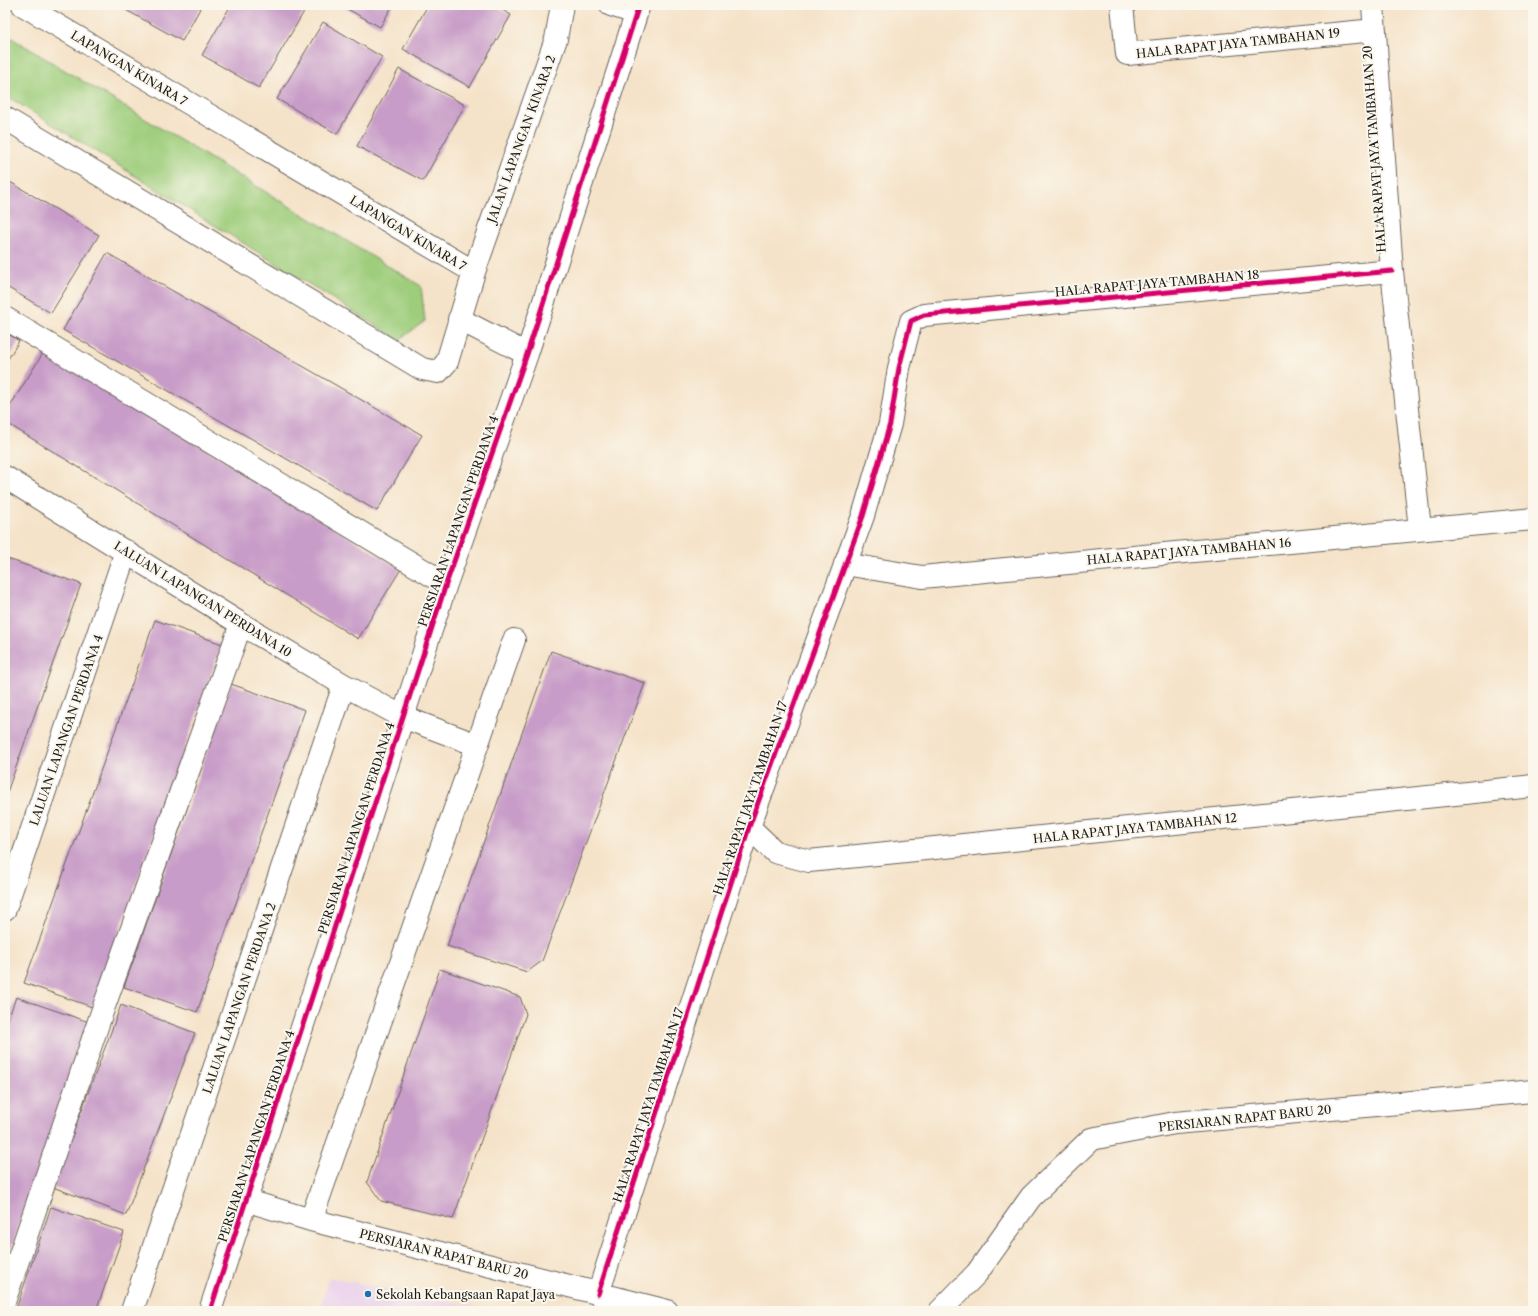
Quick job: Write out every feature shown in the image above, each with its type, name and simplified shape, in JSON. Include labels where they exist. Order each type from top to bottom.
[{"type":"street","name":"LAPANGAN KINARA 7","points":[[5,118],[422,369],[438,372],[447,362],[474,272],[23,5]]},
{"type":"street","name":"JALAN LAPANGAN KINARA 2","points":[[474,272],[556,39],[562,5]]},
{"type":"street","points":[[611,5],[638,9]]},
{"type":"street","name":"HALA RAPAT JAYA TAMBAHAN 19","points":[[1122,5],[1126,54],[1375,30]]},
{"type":"street","name":"HALA RAPAT JAYA TAMBAHAN 20","points":[[1373,5],[1392,271],[1420,529]]},
{"type":"street","name":"PERSIARAN LAPANGAN PERDANA 4","points":[[210,1311],[446,584],[527,354],[638,9]]},
{"type":"street","name":"HALA RAPAT JAYA TAMBAHAN 18","points":[[924,315],[1392,271]]},
{"type":"street","name":"HALA RAPAT JAYA TAMBAHAN 17","points":[[598,1294],[748,827],[862,516],[890,424],[906,336],[911,321],[924,315]]},
{"type":"street","points":[[5,318],[446,584]]},
{"type":"street","points":[[460,319],[527,354]]},
{"type":"street","name":"LALUAN LAPANGAN PERDANA 10","points":[[6,480],[126,551],[241,624],[344,685],[403,717],[477,745]]},
{"type":"street","name":"HALA RAPAT JAYA TAMBAHAN 16","points":[[845,564],[922,577],[1533,519]]},
{"type":"street","name":"LALUAN LAPANGAN PERDANA 4","points":[[5,909],[12,866],[126,551]]},
{"type":"street","points":[[5,1299],[102,1012],[241,624]]},
{"type":"street","points":[[311,1220],[514,640]]},
{"type":"street","name":"LALUAN LAPANGAN PERDANA 2","points":[[132,1311],[344,685]]},
{"type":"street","name":"HALA RAPAT JAYA TAMBAHAN 12","points":[[748,827],[774,852],[809,861],[1533,786]]},
{"type":"street","name":"PERSIARAN RAPAT BARU 20","points":[[940,1311],[977,1273],[1031,1197],[1091,1139],[1175,1123],[1533,1090]]},
{"type":"street","name":"PERSIARAN RAPAT BARU 20","points":[[245,1200],[311,1220],[667,1311]]},
{"type":"shaded area","name":"Sekolah Kebangsaan Rapat Jaya","points":[[329,1277],[495,1311],[319,1311]]},
{"type":"green space","points":[[5,34],[421,286],[425,321],[399,340],[5,95]]},
{"type":"building","points":[[129,5],[202,5],[182,41],[126,10]]},
{"type":"building","points":[[231,5],[297,5],[305,10],[259,88],[202,55]]},
{"type":"building","points":[[340,5],[393,5],[380,27]]},
{"type":"building","points":[[428,5],[494,5],[511,15],[470,87],[403,49]]},
{"type":"building","points":[[323,22],[382,57],[337,134],[277,99]]},
{"type":"building","points":[[399,69],[465,105],[423,181],[357,146]]},
{"type":"building","points":[[5,179],[99,235],[51,313],[5,286]]},
{"type":"building","points":[[107,253],[422,435],[377,511],[63,330]]},
{"type":"building","points":[[5,332],[19,341],[5,364]]},
{"type":"building","points":[[45,350],[401,569],[358,639],[5,422],[5,414]]},
{"type":"building","points":[[5,558],[81,584],[5,798]]},
{"type":"building","points":[[155,620],[222,644],[92,1007],[24,983]]},
{"type":"building","points":[[551,651],[645,683],[542,961],[527,972],[447,946]]},
{"type":"building","points":[[231,684],[305,710],[197,1012],[124,987]]},
{"type":"building","points":[[440,969],[520,997],[526,1014],[453,1219],[381,1201],[367,1182]]},
{"type":"building","points":[[16,997],[89,1022],[5,1266],[5,1028]]},
{"type":"building","points":[[121,1005],[195,1033],[126,1215],[53,1187]]},
{"type":"building","points":[[51,1207],[124,1232],[96,1311],[21,1311],[16,1309]]},
{"type":"cycle path","points":[[210,1311],[446,584],[527,354],[639,5]]},
{"type":"cycle path","points":[[598,1294],[749,827],[863,516],[890,424],[899,368],[911,321],[924,315],[1392,271]]},
{"type":"place","name":"Sekolah Kebangsaan Rapat Jaya","points":[[368,1294]]}]
